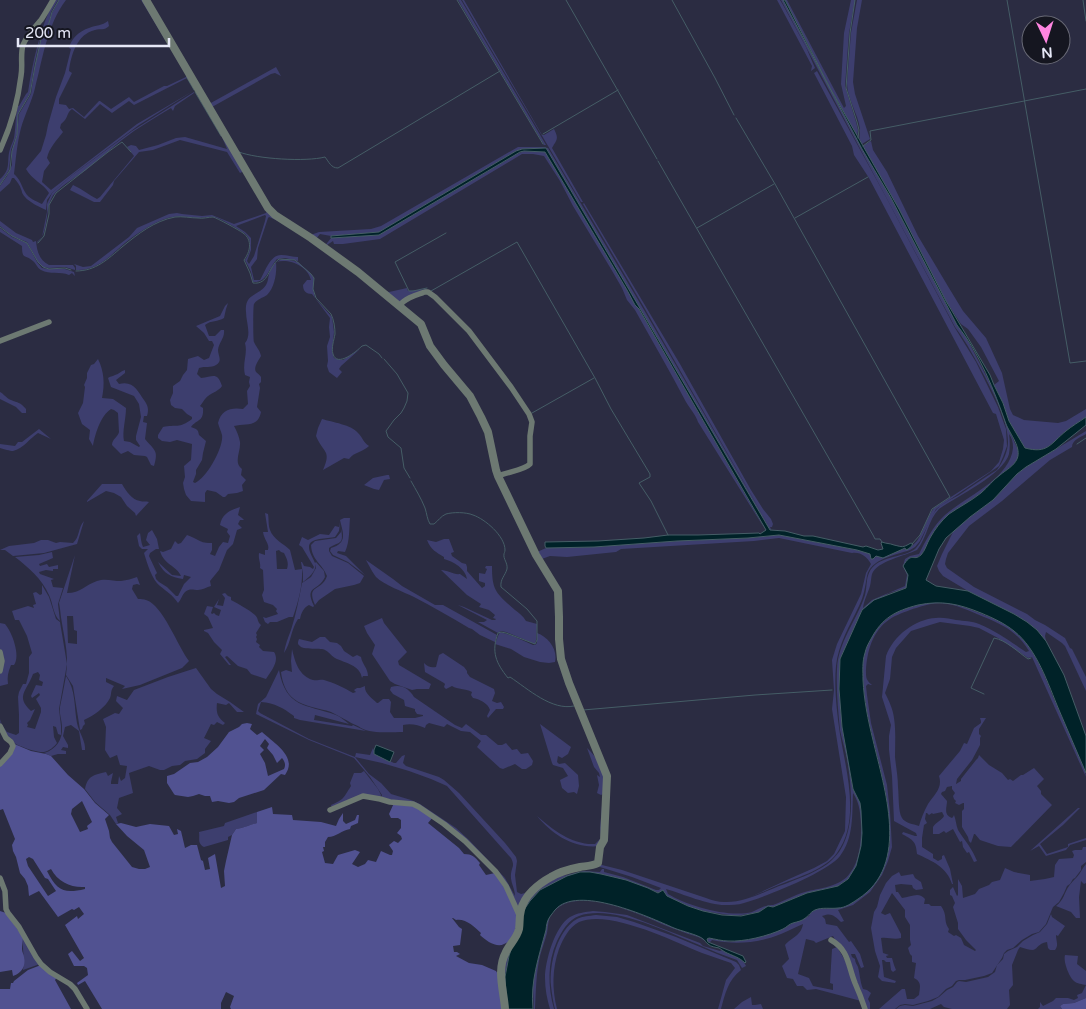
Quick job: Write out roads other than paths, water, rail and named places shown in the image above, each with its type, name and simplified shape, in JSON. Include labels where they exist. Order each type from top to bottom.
[{"type":"street","points":[[0,150],[10,127],[15,108],[22,72],[21,54],[25,40],[53,0]]},
{"type":"street","points":[[146,0],[268,208],[275,215],[358,272],[421,324],[430,346],[470,396],[488,432],[498,476],[536,555],[558,591],[561,659],[607,776],[604,840],[600,847],[598,863],[573,868],[551,877],[539,885],[525,900],[521,908],[517,936],[506,950],[503,960],[501,978],[505,1009]]},
{"type":"street","points":[[399,306],[408,299],[425,292],[435,297],[469,330],[494,362],[529,414],[532,422],[530,464],[528,467],[498,476]]},
{"type":"street","points":[[0,341],[49,322]]},
{"type":"street","points":[[0,652],[2,661],[0,671]]},
{"type":"street","points":[[0,726],[6,738],[13,746],[10,753],[0,764]]},
{"type":"street","points":[[330,810],[364,796],[390,802],[413,804],[419,807],[465,841],[496,872],[506,886],[520,917]]},
{"type":"street","points":[[0,878],[5,891],[6,909],[36,957],[50,972],[70,984],[87,1009]]},
{"type":"street","points":[[831,940],[840,947],[849,962],[865,1009]]},
{"type":"waterway","points":[[0,185],[10,170],[12,151],[17,135],[18,114],[30,94],[41,39],[59,0]]},
{"type":"waterway","points":[[457,0],[543,144]]},
{"type":"waterway","points":[[566,0],[657,159]]},
{"type":"waterway","points":[[672,0],[734,115]]},
{"type":"waterway","points":[[855,0],[850,33],[846,88],[859,130],[858,138]]},
{"type":"waterway","points":[[1007,0],[1070,363],[1086,361]]},
{"type":"waterway","points":[[1083,0],[1086,21]]},
{"type":"waterway","points":[[239,152],[282,159],[317,159],[325,157],[332,166],[338,168],[500,71]]},
{"type":"waterway","points":[[187,78],[194,90]]},
{"type":"waterway","points":[[863,146],[871,140],[870,131],[1086,89]]},
{"type":"waterway","points":[[543,134],[618,90]]},
{"type":"waterway","points":[[195,92],[221,136]]},
{"type":"waterway","points":[[736,118],[775,184],[950,497],[932,509],[920,535],[912,544]]},
{"type":"waterway","points":[[38,243],[44,236],[49,205],[56,193],[122,142],[131,152]]},
{"type":"waterway","points":[[658,161],[875,539],[880,539],[882,542]]},
{"type":"waterway","points":[[795,218],[868,177]]},
{"type":"waterway","points":[[697,228],[774,184]]},
{"type":"waterway","points":[[76,271],[96,267],[140,233],[167,219],[175,217],[213,217],[241,231],[248,239],[249,250],[244,260],[253,283],[262,281],[279,259],[295,260],[311,274],[314,278],[313,289],[316,298],[331,314],[333,319],[335,334],[332,352],[335,358],[343,359],[366,345],[382,358]]},
{"type":"waterway","points":[[0,227],[12,236],[27,243],[43,267],[71,270]]},
{"type":"waterway","points":[[427,288],[409,291],[395,262],[446,233]]},
{"type":"waterway","points":[[431,291],[517,242],[611,409],[650,474],[650,477],[639,483],[651,501],[668,535]]},
{"type":"waterway","points":[[384,359],[397,374],[408,393],[404,408],[386,431],[388,437],[401,448],[404,468],[410,478]]},
{"type":"waterway","points":[[532,413],[594,378]]},
{"type":"waterway","points":[[1077,444],[1086,438]]},
{"type":"waterway","points":[[411,481],[426,510],[430,524],[434,524],[446,514],[467,513],[483,520],[502,539],[507,567],[501,587],[527,609],[537,621],[537,640],[535,644],[506,633],[498,633],[495,652],[500,667],[508,678],[510,677],[540,698],[557,705],[574,706]]},
{"type":"waterway","points":[[984,694],[971,688],[994,638],[1007,644],[1028,659],[1031,658]]},
{"type":"waterway","points":[[583,710],[832,690]]}]
